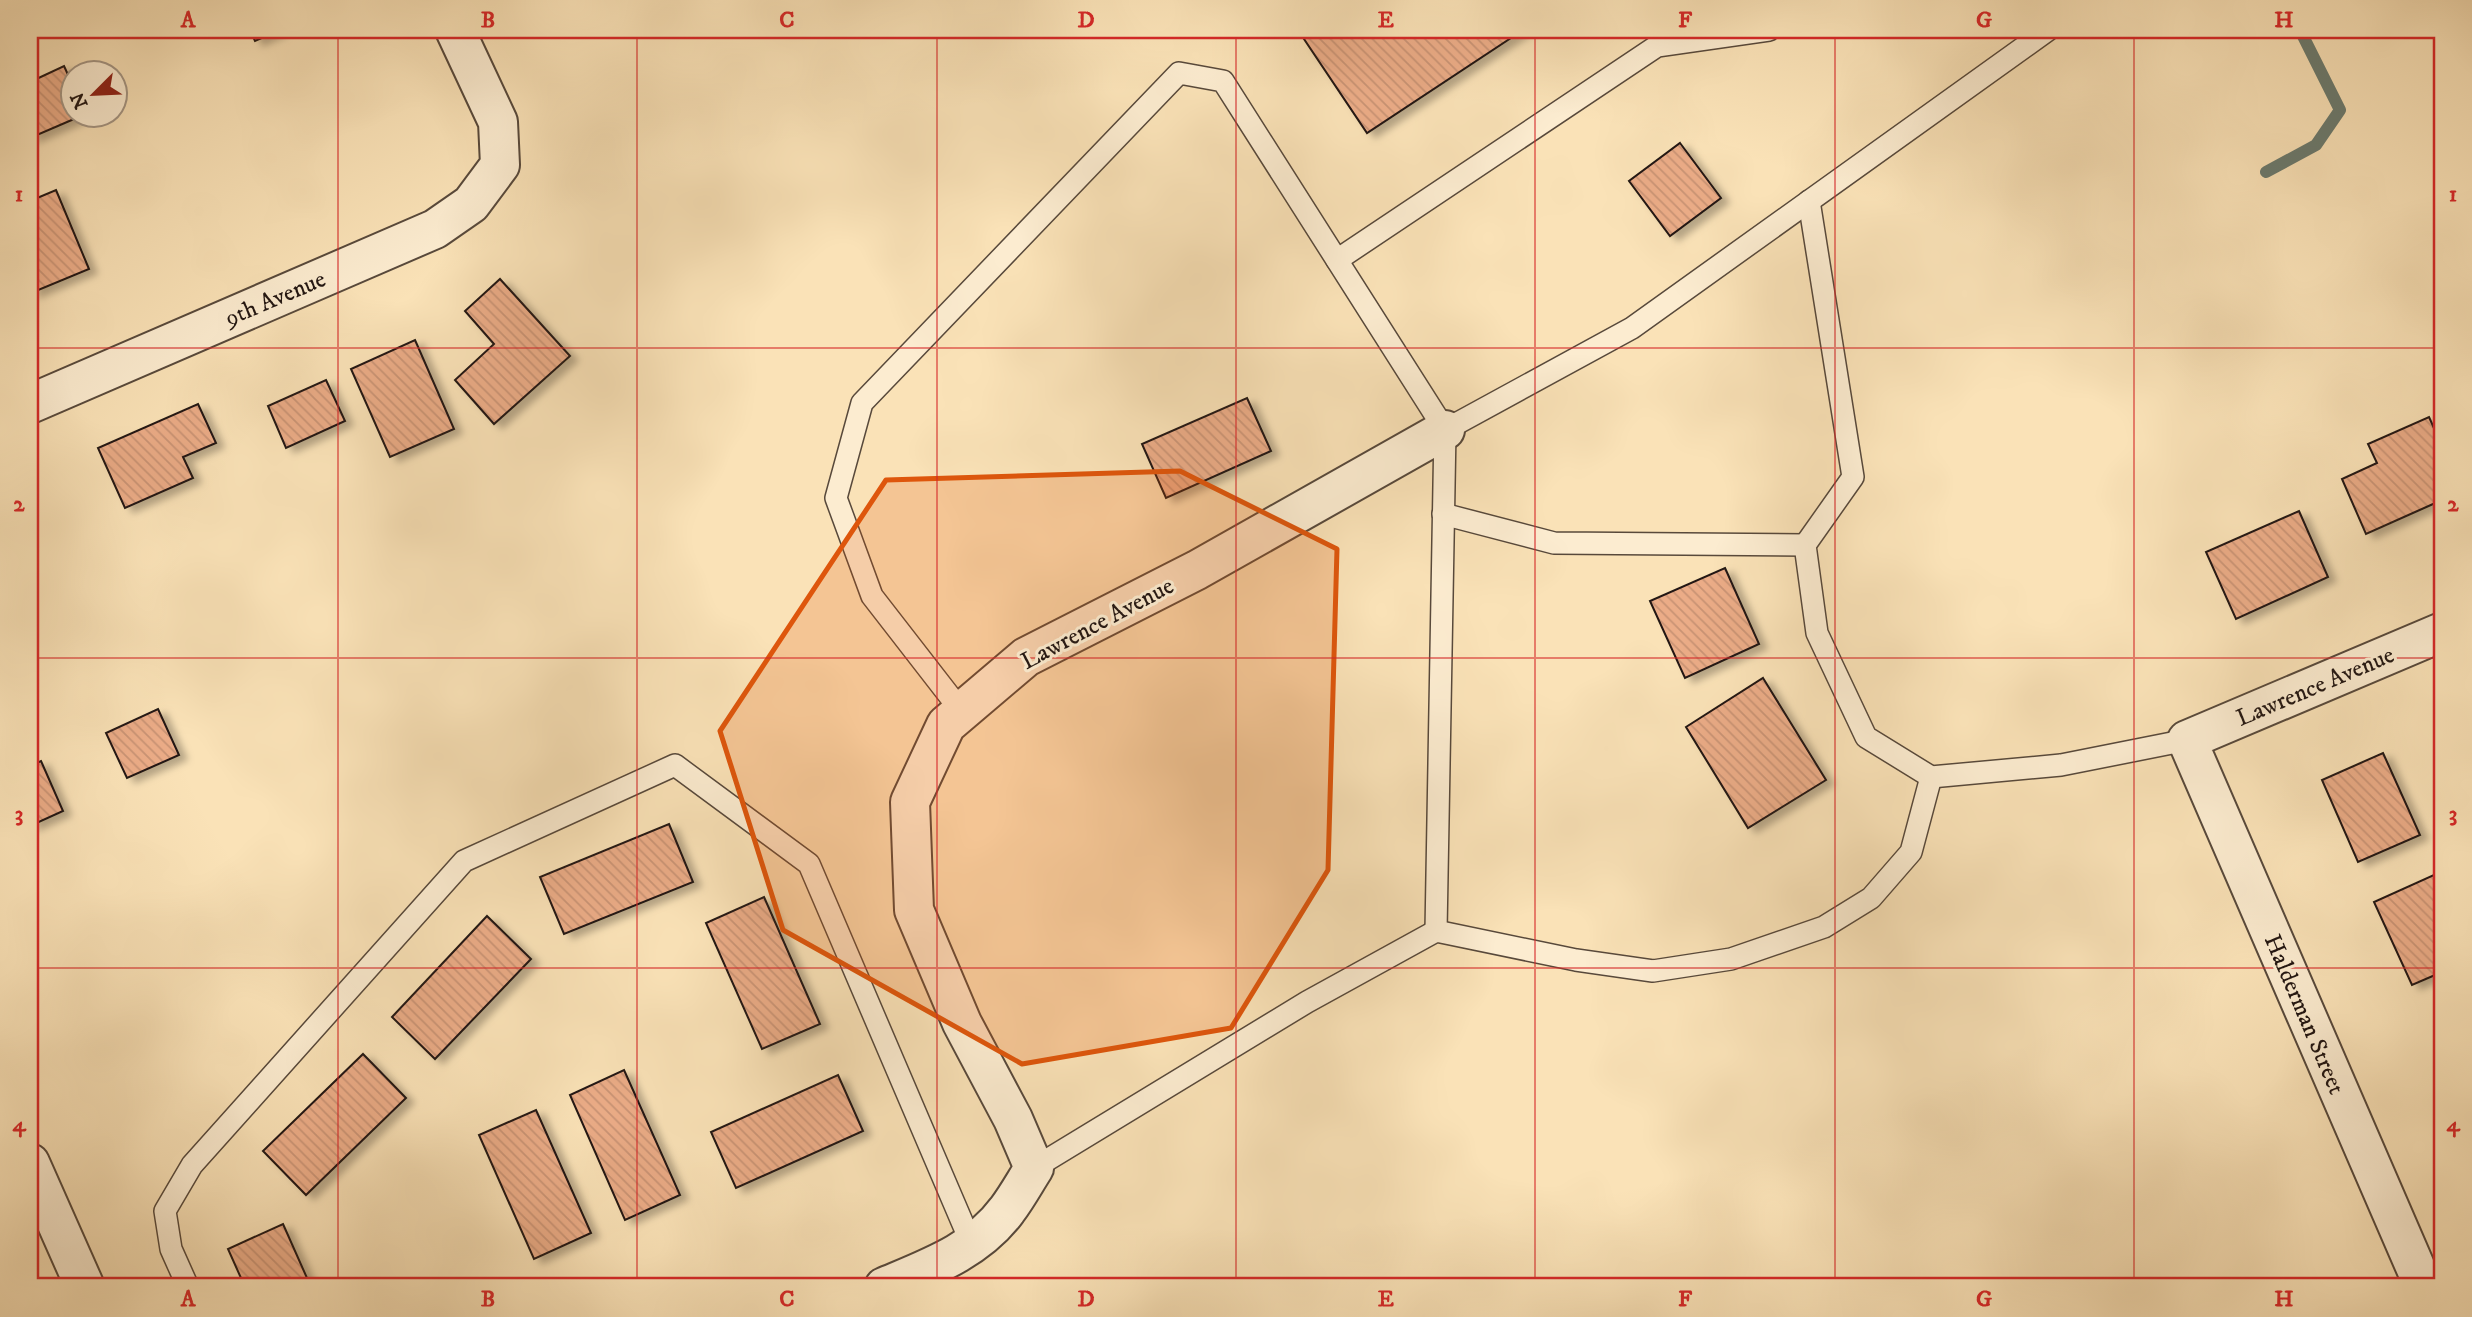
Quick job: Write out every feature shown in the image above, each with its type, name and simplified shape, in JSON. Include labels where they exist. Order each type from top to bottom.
[{"type":"street","name":"9th Avenue","points":[[31,399],[435,229],[471,204],[500,164],[498,122],[455,30]]},
{"type":"street","name":"Lawrence Avenue","points":[[1034,1168],[1013,1119],[962,1023],[914,910],[910,802],[946,725],[1026,657],[1197,570],[1445,430]]},
{"type":"street","name":"Lawrence Avenue","points":[[2187,740],[2442,632]]},
{"type":"street","name":"Halderman Street","points":[[2187,740],[2424,1287]]},
{"type":"street","points":[[30,1163],[85,1287]]},
{"type":"street","points":[[884,1287],[945,1262],[972,1245],[1006,1211],[1034,1168]]},
{"type":"lane","points":[[1337,260],[1657,46],[1769,30]]},
{"type":"lane","points":[[1445,430],[1632,328],[2048,30]]},
{"type":"lane","points":[[961,712],[872,596],[836,498],[862,403],[1179,73],[1223,81],[1445,430],[1436,931]]},
{"type":"lane","points":[[1809,201],[1853,477],[1805,545],[1817,633],[1866,737],[1931,777],[2061,765],[2187,740]]},
{"type":"lane","points":[[1443,514],[1554,543],[1805,545]]},
{"type":"lane","points":[[188,1287],[171,1249],[165,1211],[192,1165],[464,861],[675,765],[809,864],[972,1245]]},
{"type":"lane","points":[[1034,1168],[1307,1002],[1436,931],[1576,960],[1653,971],[1731,959],[1824,927],[1871,898],[1911,852],[1931,777]]},
{"type":"highlighted area","points":[[1180,471],[1337,549],[1328,870],[1231,1028],[1022,1064],[783,930],[720,731],[886,480]]},
{"type":"building","points":[[250,30],[280,30],[255,41]]},
{"type":"building","points":[[1318,30],[1523,30],[1367,133],[1304,39]]},
{"type":"building","points":[[60,68],[60,125],[30,138],[30,82]]},
{"type":"building","points":[[1680,143],[1721,198],[1670,236],[1629,181]]},
{"type":"building","points":[[56,190],[89,269],[31,293],[30,201]]},
{"type":"building","points":[[500,279],[570,356],[494,424],[455,380],[494,344],[465,311]]},
{"type":"building","points":[[415,340],[454,429],[390,457],[351,369]]},
{"type":"building","points":[[326,380],[345,421],[286,448],[268,406]]},
{"type":"building","points":[[1247,398],[1271,451],[1166,498],[1142,444]]},
{"type":"building","points":[[198,404],[216,443],[183,457],[193,478],[125,508],[98,448]]},
{"type":"building","points":[[2429,417],[2442,446],[2442,500],[2366,534],[2342,479],[2377,463],[2368,444]]},
{"type":"building","points":[[2299,511],[2328,577],[2236,619],[2206,552]]},
{"type":"building","points":[[1725,568],[1759,644],[1685,678],[1650,601]]},
{"type":"building","points":[[1763,678],[1826,780],[1748,828],[1686,727]]},
{"type":"building","points":[[158,709],[179,755],[127,778],[106,733]]},
{"type":"building","points":[[2383,753],[2420,835],[2358,862],[2322,780]]},
{"type":"building","points":[[41,761],[63,811],[30,826],[30,766]]},
{"type":"building","points":[[669,824],[693,882],[564,934],[540,877]]},
{"type":"building","points":[[2436,874],[2442,889],[2442,972],[2412,985],[2374,902]]},
{"type":"building","points":[[764,897],[820,1024],[762,1049],[706,923]]},
{"type":"building","points":[[487,916],[531,959],[435,1059],[392,1017]]},
{"type":"building","points":[[363,1054],[406,1098],[306,1195],[263,1151]]},
{"type":"building","points":[[624,1070],[680,1195],[625,1220],[570,1095]]},
{"type":"building","points":[[838,1075],[863,1131],[736,1188],[711,1132]]},
{"type":"building","points":[[536,1110],[591,1233],[534,1259],[479,1135]]},
{"type":"building","points":[[283,1224],[311,1287],[245,1287],[228,1249]]},
{"type":"waterway","points":[[2266,172],[2316,145],[2340,110],[2300,30]]}]
